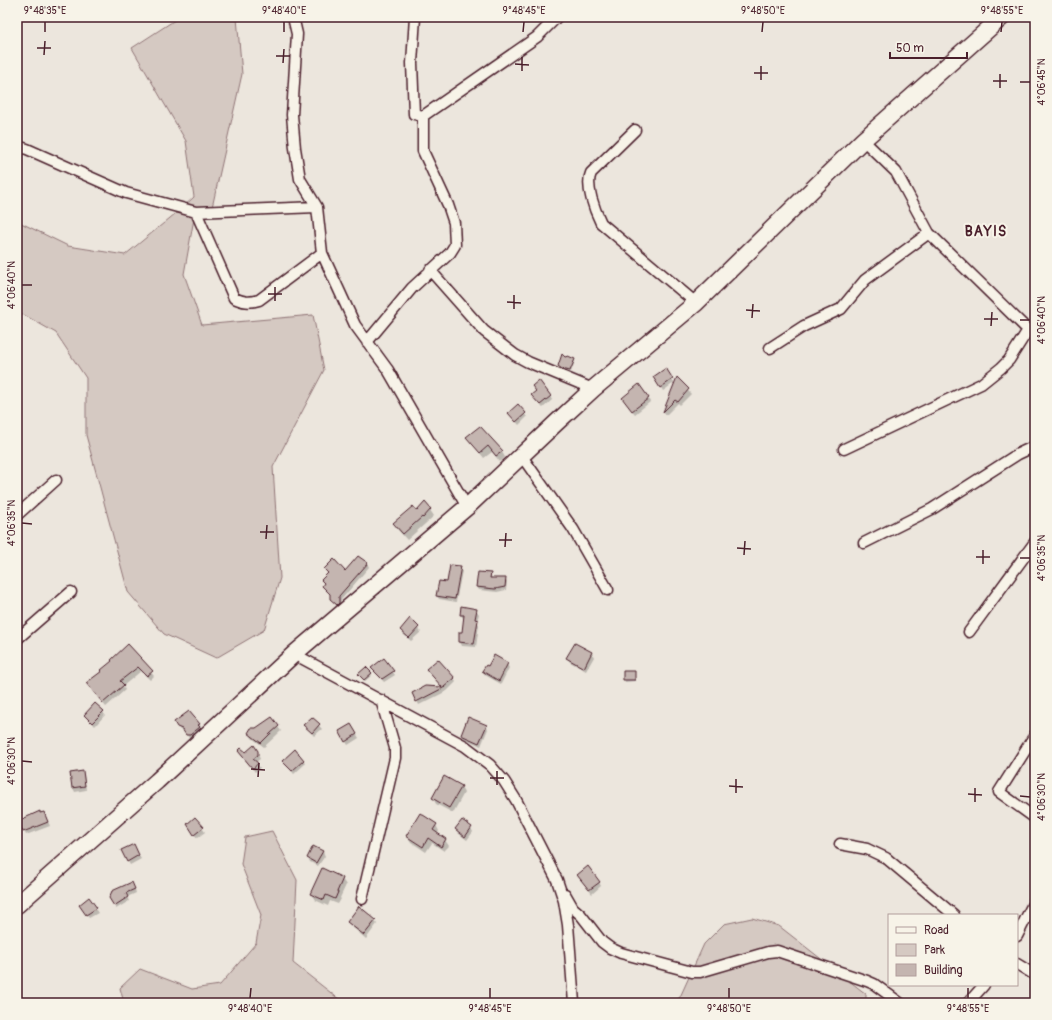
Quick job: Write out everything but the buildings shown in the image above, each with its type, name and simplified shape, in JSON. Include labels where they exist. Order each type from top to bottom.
[{"type":"main road","points":[[17,905],[157,781],[294,654],[466,507],[593,389],[696,303],[863,140],[1002,17]]},
{"type":"street","points":[[293,17],[297,34],[292,115],[295,148],[300,179],[317,207],[322,253],[356,325],[388,370],[466,507]]},
{"type":"street","points":[[415,17],[412,63],[414,114],[423,116],[537,36],[557,17]]},
{"type":"street","points":[[368,342],[412,288],[454,248],[454,223],[448,205],[423,151],[423,116]]},
{"type":"street","points":[[635,130],[591,173],[588,178],[588,185],[597,215],[601,223],[696,303]]},
{"type":"street","points":[[844,449],[982,384],[1002,368],[1031,332],[929,233],[896,172],[863,140]]},
{"type":"street","points":[[17,146],[27,149],[126,193],[196,212],[317,207]]},
{"type":"street","points":[[196,212],[234,298],[241,301],[250,302],[259,300],[322,253]]},
{"type":"street","points":[[770,348],[804,326],[841,309],[865,280],[929,233]]},
{"type":"street","points":[[430,270],[484,331],[515,355],[528,362],[593,389]]},
{"type":"street","points":[[864,543],[932,509],[1018,454],[1035,446]]},
{"type":"street","points":[[521,455],[573,529],[608,590]]},
{"type":"street","points":[[17,515],[56,480]]},
{"type":"street","points":[[969,632],[1035,542]]},
{"type":"street","points":[[17,639],[70,592]]},
{"type":"street","points":[[294,654],[465,746],[490,765],[504,780],[516,800],[573,908],[581,915],[602,942],[610,948],[621,954],[692,972],[700,972],[768,952],[777,951],[867,981],[874,984],[900,1003]]},
{"type":"street","points":[[362,899],[395,758],[395,748],[381,700]]},
{"type":"street","points":[[1035,735],[999,792],[1035,818]]},
{"type":"street","points":[[840,844],[867,849],[886,858],[953,914]]},
{"type":"street","points":[[557,880],[564,901],[568,925],[574,1003]]},
{"type":"street","points":[[1018,934],[1035,900]]},
{"type":"street","points":[[1018,965],[1035,975]]},
{"type":"street","points":[[968,1003],[983,986]]},
{"type":"green space","points":[[178,18],[237,18],[242,74],[211,212],[195,213],[184,274],[202,325],[313,315],[324,370],[273,467],[280,578],[264,630],[216,658],[164,634],[128,592],[86,435],[86,378],[56,333],[17,311],[17,221],[68,246],[125,255],[194,197],[186,141],[132,48]]},
{"type":"green space","points":[[272,831],[297,880],[293,963],[340,1000],[340,1003],[124,1003],[120,988],[140,969],[192,989],[220,985],[256,943],[261,915],[241,864],[245,837]]},
{"type":"green space","points":[[752,918],[779,926],[866,994],[866,1003],[673,1003],[680,997],[704,944],[724,924]]},
{"type":"district","name":"BAYIS","points":[[986,231]]}]
